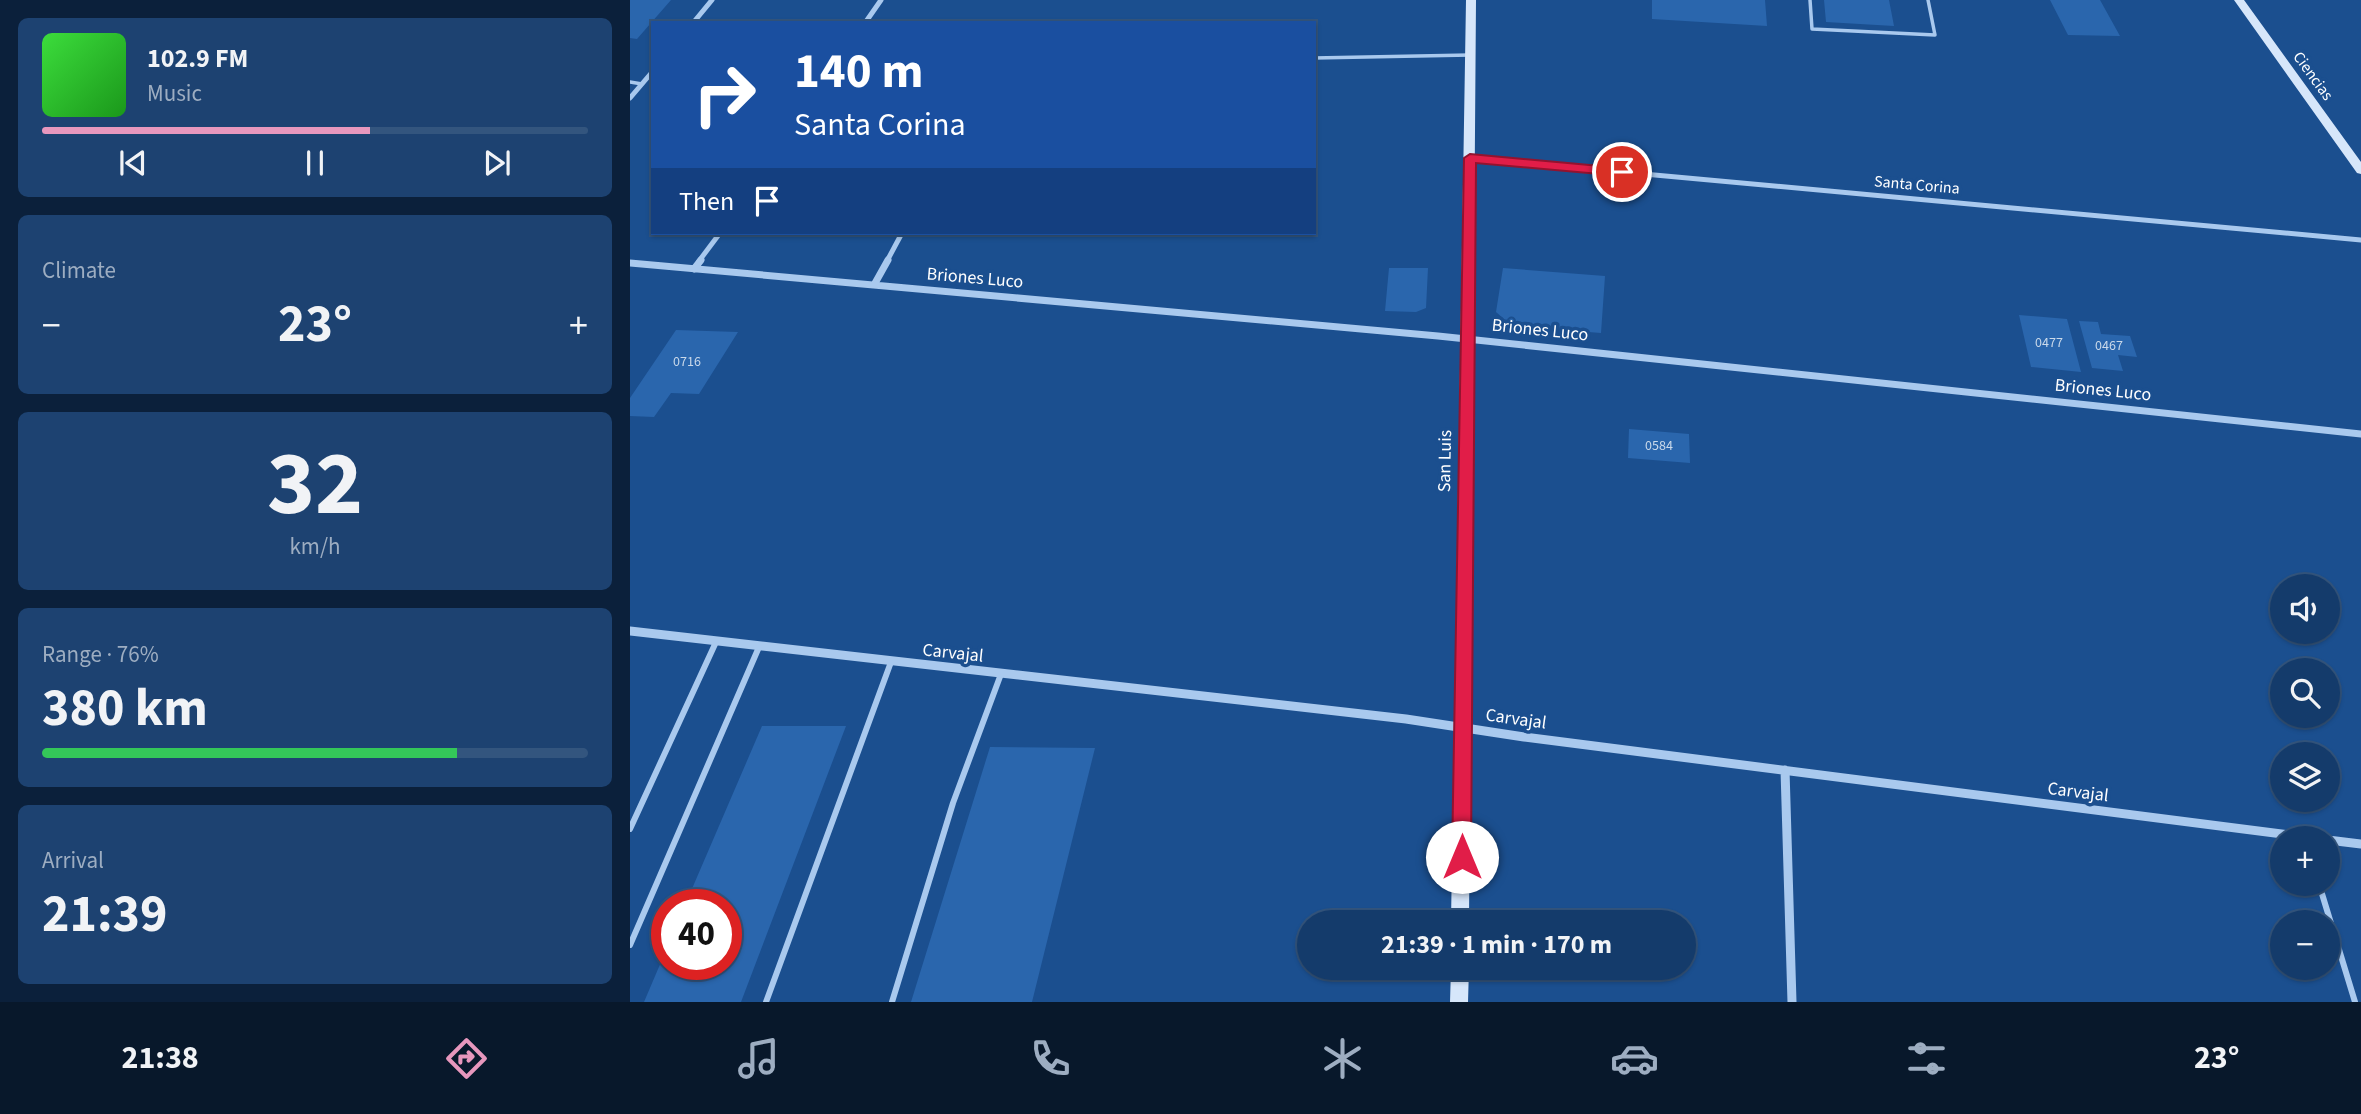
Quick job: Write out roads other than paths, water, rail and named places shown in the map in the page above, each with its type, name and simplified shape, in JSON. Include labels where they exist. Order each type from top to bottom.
[{"type":"street","points":[[695,21],[712,0]]},
{"type":"street","points":[[867,21],[881,0]]},
{"type":"street","name":"San Luis","points":[[1460,910],[1471,0]]},
{"type":"street","name":"Ciencias","points":[[2239,0],[2361,170]]},
{"type":"street","points":[[630,98],[651,73]]},
{"type":"street","name":"Santa Corina","points":[[1470,158],[2361,240]]},
{"type":"street","points":[[695,269],[719,235]]},
{"type":"street","points":[[874,285],[901,235]]},
{"type":"street","name":"Briones Luco","points":[[630,264],[1468,339],[2361,434]]},
{"type":"street","name":"Carvajal","points":[[630,631],[1406,719],[2270,833]]},
{"type":"street","points":[[1785,770],[1792,1002]]},
{"type":"street","points":[[2340,841],[2361,844]]},
{"type":"street","points":[[1459,1002],[1460,980]]},
{"type":"lane","points":[[1810,0],[1812,29],[1935,35],[1928,0]]},
{"type":"lane","points":[[1316,58],[1471,55]]},
{"type":"lane","points":[[630,82],[642,84]]},
{"type":"lane","points":[[630,829],[716,642]]},
{"type":"lane","points":[[630,945],[759,647]]},
{"type":"lane","points":[[766,1002],[891,662]]},
{"type":"lane","points":[[892,1002],[953,803],[1002,674]]},
{"type":"lane","points":[[2323,896],[2355,1002]]}]
